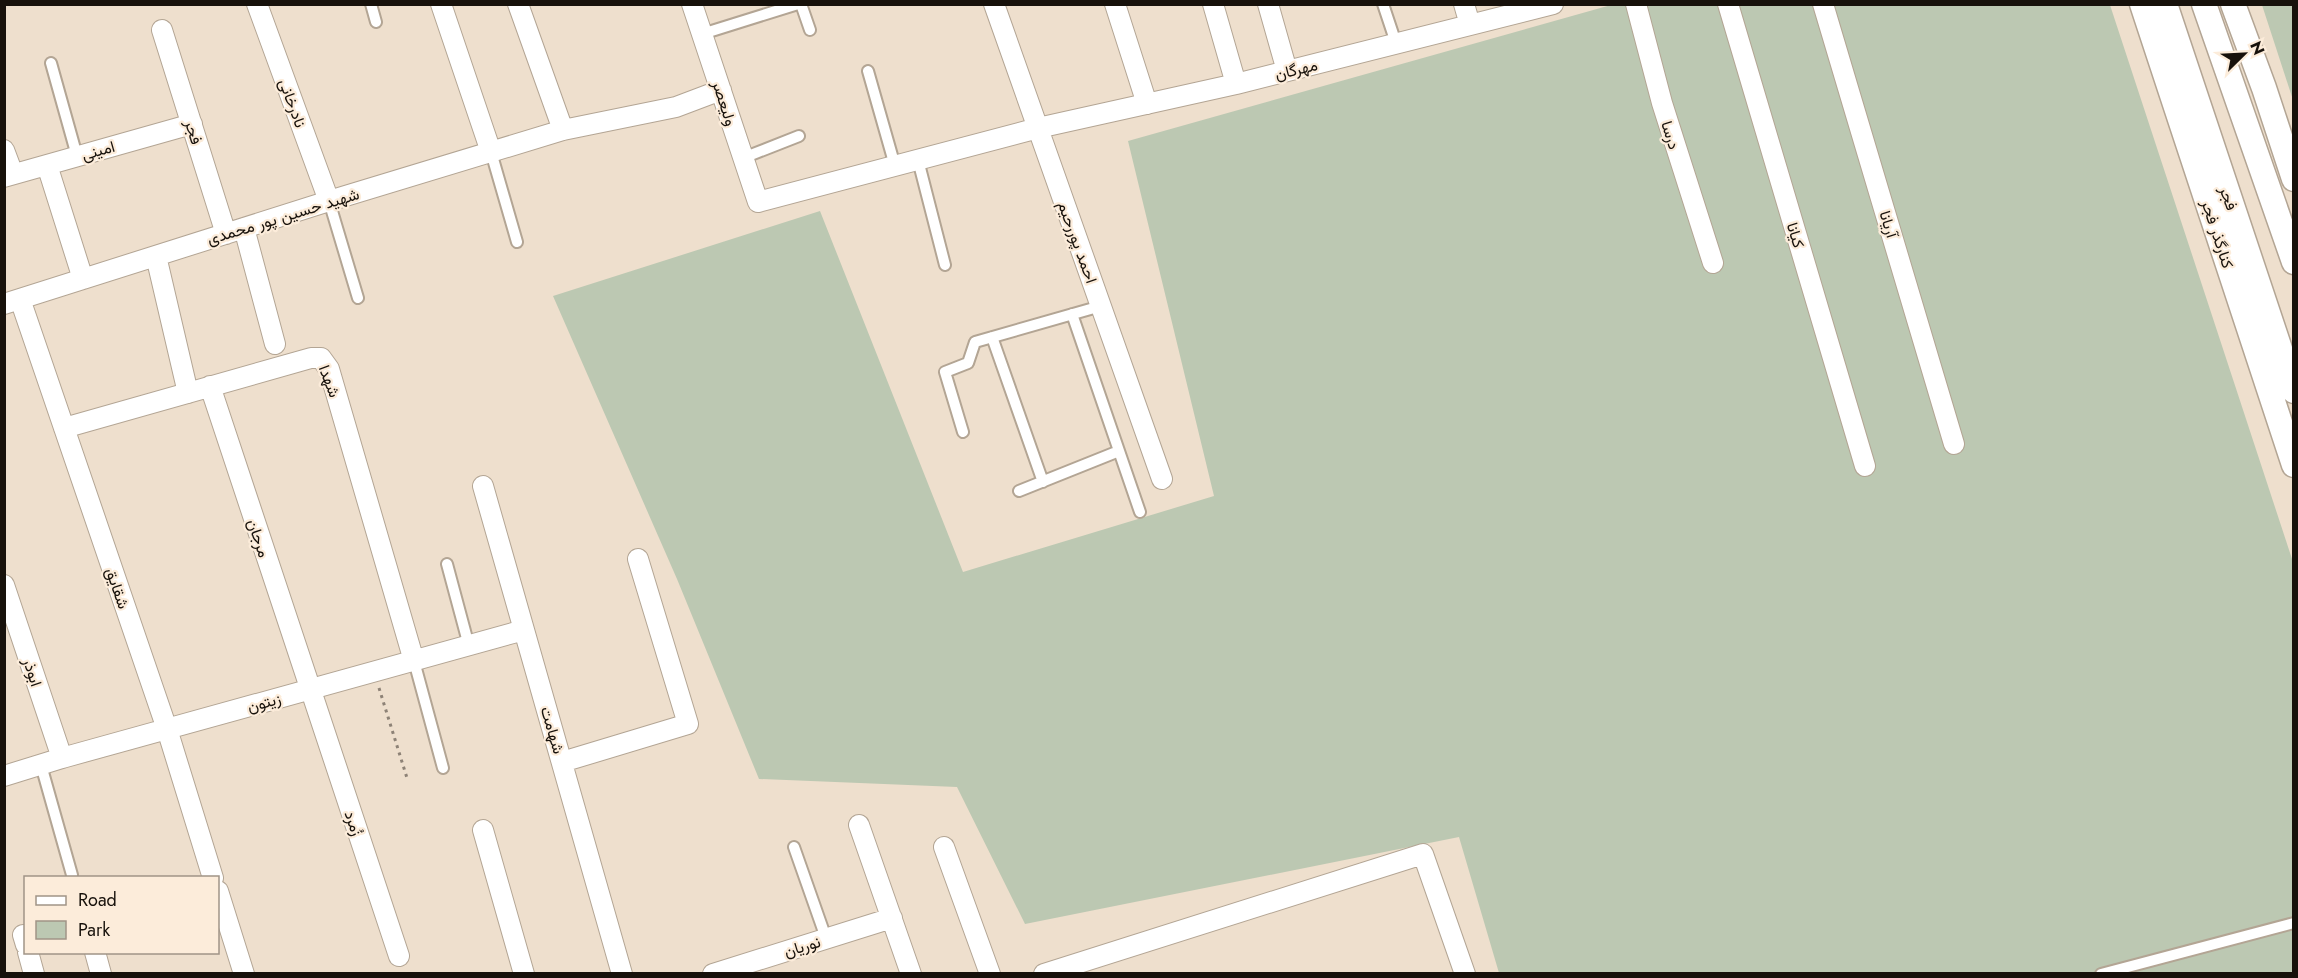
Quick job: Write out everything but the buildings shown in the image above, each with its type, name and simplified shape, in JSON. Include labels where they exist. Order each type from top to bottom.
[{"type":"street","name":"نادرخانی","points":[[257,4],[329,201]]},
{"type":"street","points":[[441,4],[491,152]]},
{"type":"street","points":[[518,4],[563,130]]},
{"type":"street","name":"ولیعصر","points":[[692,4],[758,202]]},
{"type":"street","name":"احمد پوررحیم","points":[[994,4],[1162,479]]},
{"type":"street","points":[[1115,4],[1147,104]]},
{"type":"street","points":[[1213,4],[1236,84]]},
{"type":"street","points":[[1268,4],[1287,71]]},
{"type":"street","points":[[1464,4],[1470,25]]},
{"type":"street","name":"مهرگان","points":[[758,202],[1038,128],[1236,84],[1553,4]]},
{"type":"street","name":"درسا","points":[[1636,4],[1662,103],[1713,263]]},
{"type":"street","name":"کیانا","points":[[1728,4],[1865,466]]},
{"type":"street","name":"آریانا","points":[[1823,4],[1954,444]]},
{"type":"street","name":"کنارگذر فجر","points":[[2142,4],[2294,465]]},
{"type":"street","points":[[2204,4],[2294,262]]},
{"type":"street","points":[[2218,4],[2225,61]]},
{"type":"street","points":[[2234,4],[2294,179]]},
{"type":"street","name":"فجر","points":[[2164,6],[2284,329],[2294,391]]},
{"type":"street","name":"فجر","points":[[162,30],[192,124],[235,231],[275,344]]},
{"type":"street","name":"شهید حسین پور محمدی","points":[[12,301],[563,130],[676,107],[721,90]]},
{"type":"street","name":"امینی","points":[[9,175],[192,124]]},
{"type":"street","points":[[4,150],[9,175]]},
{"type":"street","points":[[47,165],[83,279]]},
{"type":"street","points":[[156,256],[188,393]]},
{"type":"street","name":"شقایق","points":[[12,301],[64,428],[166,729],[212,876]]},
{"type":"street","name":"شهدا","points":[[64,428],[311,358],[321,358],[329,369],[414,661]]},
{"type":"street","name":"مرجان","points":[[210,386],[309,690]]},
{"type":"street","name":"شهامت","points":[[483,486],[622,974]]},
{"type":"street","points":[[562,762],[688,724],[638,559]]},
{"type":"street","name":"ابوذر","points":[[4,585],[62,758]]},
{"type":"street","name":"زیتون","points":[[4,776],[524,630]]},
{"type":"street","name":"زُمرد","points":[[309,690],[399,956]]},
{"type":"street","points":[[859,825],[911,974]]},
{"type":"street","points":[[483,830],[524,974]]},
{"type":"street","points":[[944,847],[990,974]]},
{"type":"street","points":[[1044,974],[1423,854],[1465,974]]},
{"type":"street","points":[[219,894],[244,974]]},
{"type":"street","name":"نوریان","points":[[713,974],[892,918]]},
{"type":"street","points":[[28,954],[34,974]]},
{"type":"street","points":[[96,954],[101,974]]},
{"type":"lane","points":[[371,4],[376,22]]},
{"type":"lane","points":[[702,34],[799,4],[810,30]]},
{"type":"lane","points":[[1383,4],[1396,44]]},
{"type":"lane","points":[[51,63],[77,156]]},
{"type":"lane","points":[[868,71],[896,166]]},
{"type":"lane","points":[[743,158],[799,136]]},
{"type":"lane","points":[[491,152],[516,242]]},
{"type":"lane","points":[[918,160],[945,265]]},
{"type":"lane","points":[[329,201],[358,298]]},
{"type":"lane","points":[[963,432],[945,372],[968,363],[975,342],[1101,306]]},
{"type":"lane","points":[[1072,314],[1140,512]]},
{"type":"lane","points":[[992,337],[1043,482]]},
{"type":"lane","points":[[1019,491],[1119,451]]},
{"type":"lane","points":[[447,564],[469,646]]},
{"type":"lane","points":[[414,661],[443,768]]},
{"type":"lane","points":[[41,765],[72,874]]},
{"type":"lane","points":[[794,847],[826,938]]},
{"type":"lane","points":[[2102,974],[2294,923]]},
{"type":"path","points":[[374,672],[407,778]]},
{"type":"green space","points":[[1611,5],[2110,5],[2293,562],[2293,973],[1499,973],[1459,837],[1025,924],[957,787],[759,779],[677,579],[553,296],[820,211],[963,572],[1214,496],[1128,141]]},
{"type":"green space","points":[[2262,5],[2293,5],[2293,100]]}]
